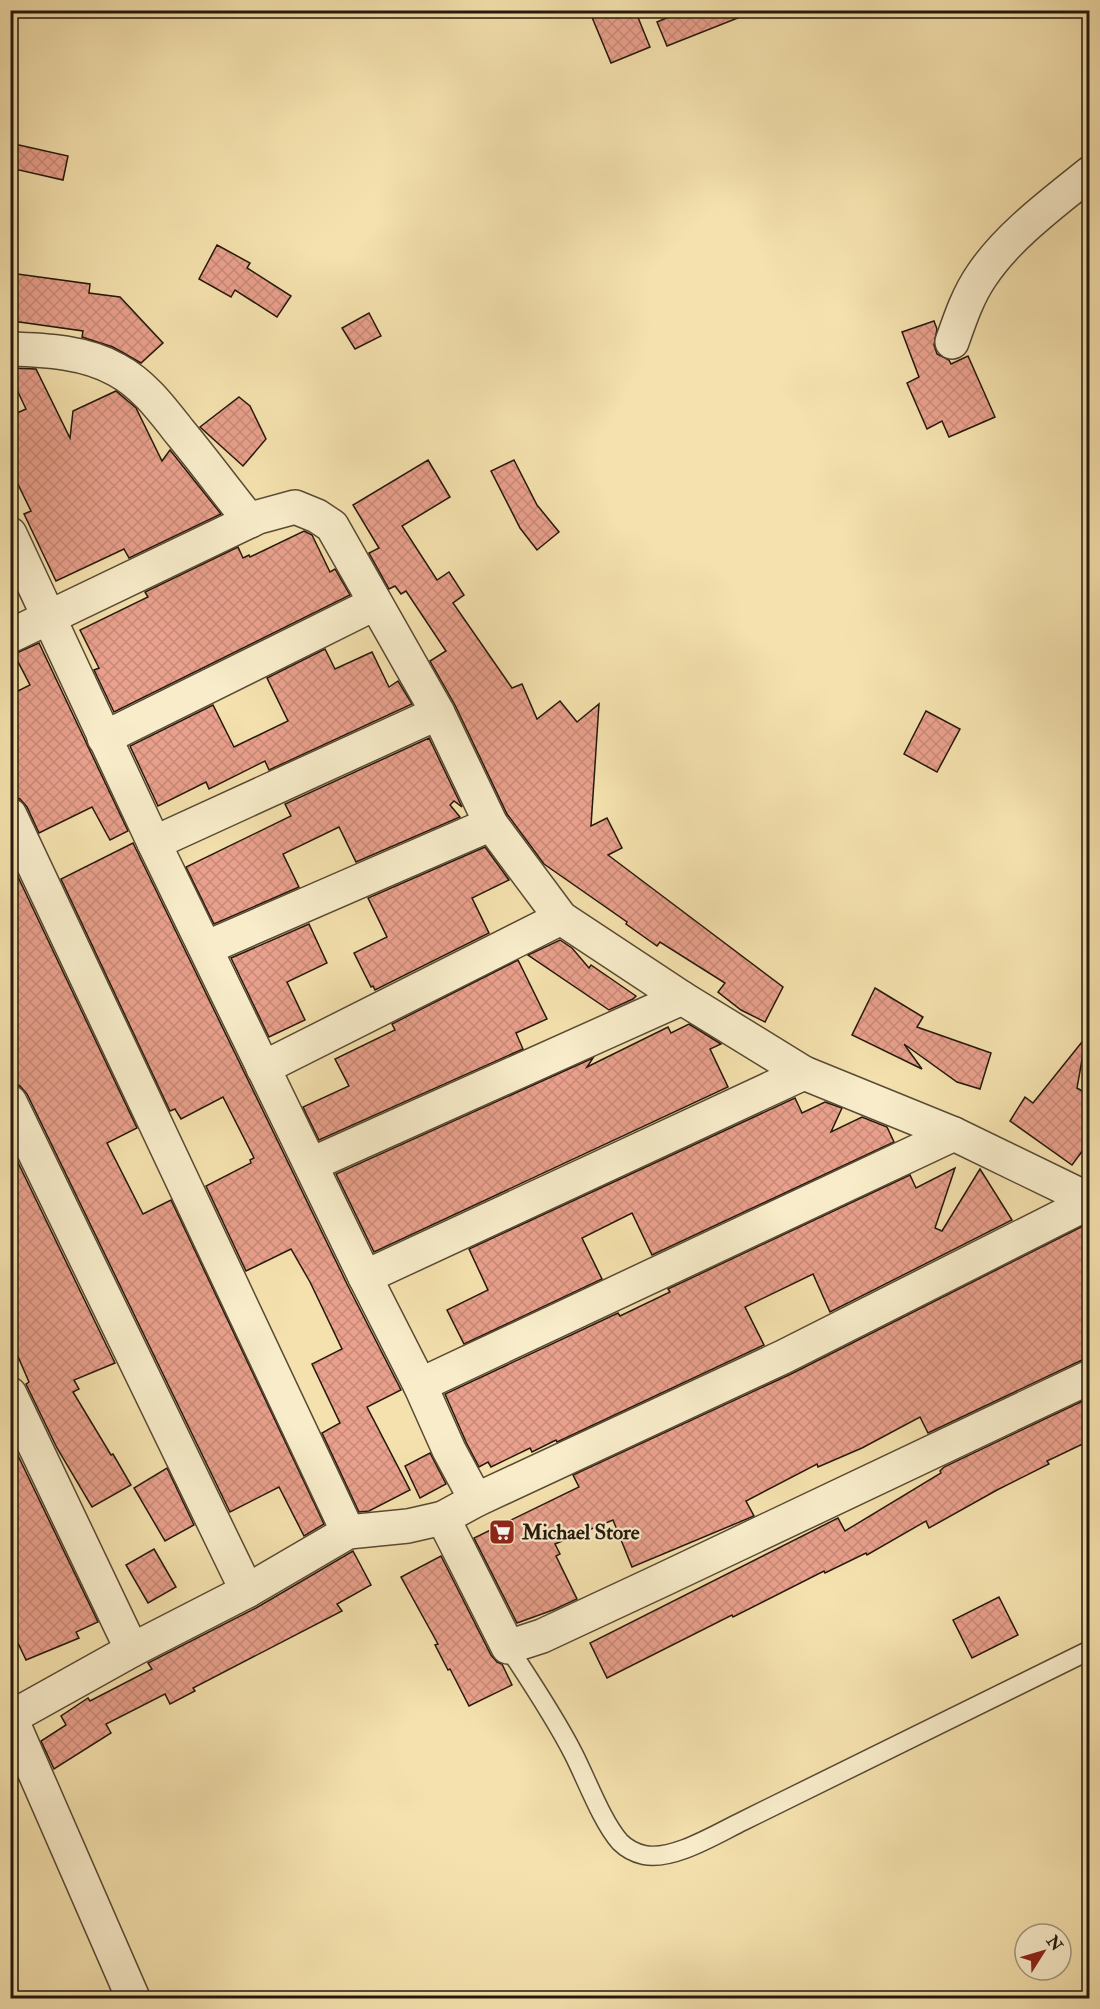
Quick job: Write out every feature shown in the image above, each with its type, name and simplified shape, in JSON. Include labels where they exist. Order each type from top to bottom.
[{"type":"street","points":[[952,342],[967,301],[982,274],[1007,244],[1089,173]]},
{"type":"street","points":[[10,349],[70,354],[92,359],[116,369],[137,383],[168,417],[250,521]]},
{"type":"street","points":[[10,636],[258,516],[295,507],[317,516],[332,526],[374,604],[438,713],[491,824],[561,918],[681,998],[804,1073],[954,1134],[1089,1201]]},
{"type":"street","points":[[10,534],[154,843],[420,1385],[449,1450],[476,1500]]},
{"type":"street","points":[[104,738],[374,604]]},
{"type":"street","points":[[154,843],[438,713]]},
{"type":"street","points":[[10,815],[348,1532]]},
{"type":"street","points":[[206,948],[491,824]]},
{"type":"street","points":[[263,1068],[561,918]]},
{"type":"street","points":[[312,1164],[681,998]]},
{"type":"street","points":[[366,1277],[804,1073]]},
{"type":"street","points":[[10,1102],[247,1591]]},
{"type":"street","points":[[420,1385],[954,1134]]},
{"type":"street","points":[[133,1998],[11,1717],[132,1650],[247,1591],[348,1532],[408,1526],[443,1518],[476,1500],[783,1357],[1089,1201]]},
{"type":"street","points":[[443,1518],[508,1647],[542,1636],[663,1580],[1089,1377]]},
{"type":"street","points":[[10,1394],[132,1650]]},
{"type":"lane","points":[[508,1647],[552,1714],[604,1816],[620,1842],[632,1851],[645,1856],[660,1856],[693,1844],[851,1770],[1089,1650]]},
{"type":"building","points":[[589,10],[635,10],[650,47],[611,63]]},
{"type":"building","points":[[685,10],[753,10],[753,12],[667,46],[657,22]]},
{"type":"building","points":[[10,143],[68,156],[63,180],[10,168]]},
{"type":"building","points":[[217,245],[250,263],[247,268],[291,296],[277,317],[235,290],[231,297],[199,279]]},
{"type":"building","points":[[10,273],[90,284],[89,293],[120,297],[163,343],[141,363],[113,347],[82,337],[83,331],[12,321],[17,330],[10,330]]},
{"type":"building","points":[[369,313],[381,336],[355,349],[342,328]]},
{"type":"building","points":[[934,321],[937,329],[934,345],[937,354],[949,360],[951,364],[968,356],[995,417],[949,437],[942,421],[927,429],[907,383],[919,377],[902,332]]},
{"type":"building","points":[[10,368],[36,369],[70,438],[73,411],[116,391],[136,408],[162,461],[170,450],[221,514],[129,558],[124,549],[56,581],[24,514],[31,511],[10,468],[10,416],[26,409],[10,375]]},
{"type":"building","points":[[239,397],[250,406],[266,439],[243,466],[200,427]]},
{"type":"building","points":[[428,460],[450,497],[402,526],[437,580],[449,572],[464,595],[453,603],[512,688],[522,684],[537,719],[560,701],[577,722],[599,704],[591,826],[607,818],[622,848],[608,855],[783,987],[765,1022],[741,1010],[718,992],[725,983],[660,942],[657,946],[626,924],[627,922],[544,864],[507,814],[455,705],[430,661],[446,651],[406,591],[401,594],[395,586],[389,589],[369,553],[379,548],[353,505]]},
{"type":"building","points":[[514,460],[537,505],[559,532],[537,550],[520,528],[491,471]]},
{"type":"building","points":[[304,531],[312,535],[330,572],[335,569],[350,595],[114,712],[94,670],[99,668],[80,630],[148,597],[145,592],[238,547],[243,558],[249,555],[250,557]]},
{"type":"building","points":[[39,643],[128,831],[110,840],[92,807],[39,833],[27,807],[20,799],[10,796],[10,695],[30,685],[14,654]]},
{"type":"building","points":[[325,649],[335,669],[372,652],[389,687],[398,681],[412,704],[269,770],[265,761],[209,789],[206,782],[158,806],[130,746],[213,705],[234,747],[288,721],[267,678]]},
{"type":"building","points":[[926,711],[960,729],[937,772],[904,754]]},
{"type":"building","points":[[429,738],[462,807],[454,801],[450,805],[460,817],[356,862],[339,827],[283,854],[299,887],[214,924],[186,867],[291,816],[285,804]]},
{"type":"building","points":[[133,843],[348,1286],[401,1390],[367,1407],[410,1490],[369,1511],[359,1512],[322,1433],[340,1423],[312,1364],[342,1349],[310,1282],[291,1249],[246,1271],[206,1186],[251,1163],[250,1160],[254,1158],[223,1097],[181,1119],[175,1109],[170,1111],[61,879]]},
{"type":"building","points":[[485,847],[509,880],[472,898],[489,933],[375,990],[373,986],[371,987],[354,953],[387,937],[368,898]]},
{"type":"building","points":[[10,860],[137,1128],[107,1143],[143,1214],[171,1200],[324,1524],[304,1536],[279,1487],[230,1512],[27,1094],[20,1086],[10,1083]]},
{"type":"building","points":[[309,924],[327,963],[287,982],[305,1020],[269,1037],[231,958]]},
{"type":"building","points":[[560,940],[572,948],[589,968],[591,965],[636,996],[609,1010],[528,955]]},
{"type":"building","points":[[518,960],[547,1019],[516,1033],[523,1049],[319,1140],[303,1107],[349,1086],[335,1059],[395,1030],[392,1024]]},
{"type":"building","points":[[875,988],[923,1017],[917,1027],[991,1053],[980,1089],[957,1082],[904,1044],[922,1069],[852,1035]]},
{"type":"building","points":[[689,1024],[721,1044],[710,1049],[728,1087],[374,1252],[336,1174],[593,1058],[587,1067],[668,1027],[671,1033]]},
{"type":"building","points":[[1086,1037],[1077,1088],[1089,1095],[1089,1142],[1072,1165],[1010,1121],[1025,1097],[1033,1103]]},
{"type":"building","points":[[795,1098],[802,1113],[825,1102],[842,1108],[831,1132],[862,1117],[887,1127],[894,1142],[652,1255],[632,1213],[582,1238],[602,1279],[464,1344],[447,1310],[488,1290],[469,1249]]},
{"type":"building","points":[[10,1146],[115,1363],[74,1380],[79,1389],[73,1392],[131,1485],[92,1507],[57,1448],[26,1384],[29,1382],[10,1338]]},
{"type":"building","points":[[955,1168],[935,1228],[942,1231],[980,1169],[1012,1220],[830,1312],[813,1274],[745,1307],[764,1345],[557,1442],[556,1440],[532,1452],[530,1448],[491,1467],[488,1462],[479,1467],[445,1394],[618,1313],[620,1316],[670,1292],[668,1289],[910,1175],[916,1188]]},
{"type":"building","points":[[1089,1223],[1089,1359],[1082,1360],[928,1433],[920,1417],[862,1448],[818,1467],[817,1464],[746,1501],[754,1516],[632,1567],[613,1520],[555,1544],[560,1554],[556,1556],[577,1599],[517,1623],[474,1538],[579,1487],[573,1475],[791,1374]]},
{"type":"building","points":[[1089,1398],[1089,1441],[1047,1461],[1049,1464],[929,1528],[926,1521],[867,1555],[866,1553],[825,1573],[824,1571],[607,1678],[590,1643],[838,1518],[845,1531],[941,1473],[944,1467]]},
{"type":"building","points":[[10,1439],[98,1622],[76,1632],[79,1638],[26,1660],[10,1626]]},
{"type":"building","points":[[430,1453],[446,1484],[420,1498],[405,1466]]},
{"type":"building","points":[[167,1468],[194,1525],[165,1541],[134,1488]]},
{"type":"building","points":[[154,1549],[176,1587],[148,1603],[126,1565]]},
{"type":"building","points":[[353,1551],[371,1585],[337,1604],[342,1611],[193,1688],[195,1691],[170,1704],[165,1694],[106,1724],[111,1733],[54,1769],[41,1741],[66,1725],[61,1716],[88,1698],[90,1701],[152,1669],[148,1663],[256,1608]]},
{"type":"building","points":[[441,1556],[491,1655],[502,1664],[512,1685],[469,1706],[401,1577]]},
{"type":"building","points":[[999,1597],[1018,1635],[972,1658],[953,1620]]},
{"type":"place","name":"Michael Store","points":[[502,1532]]}]
